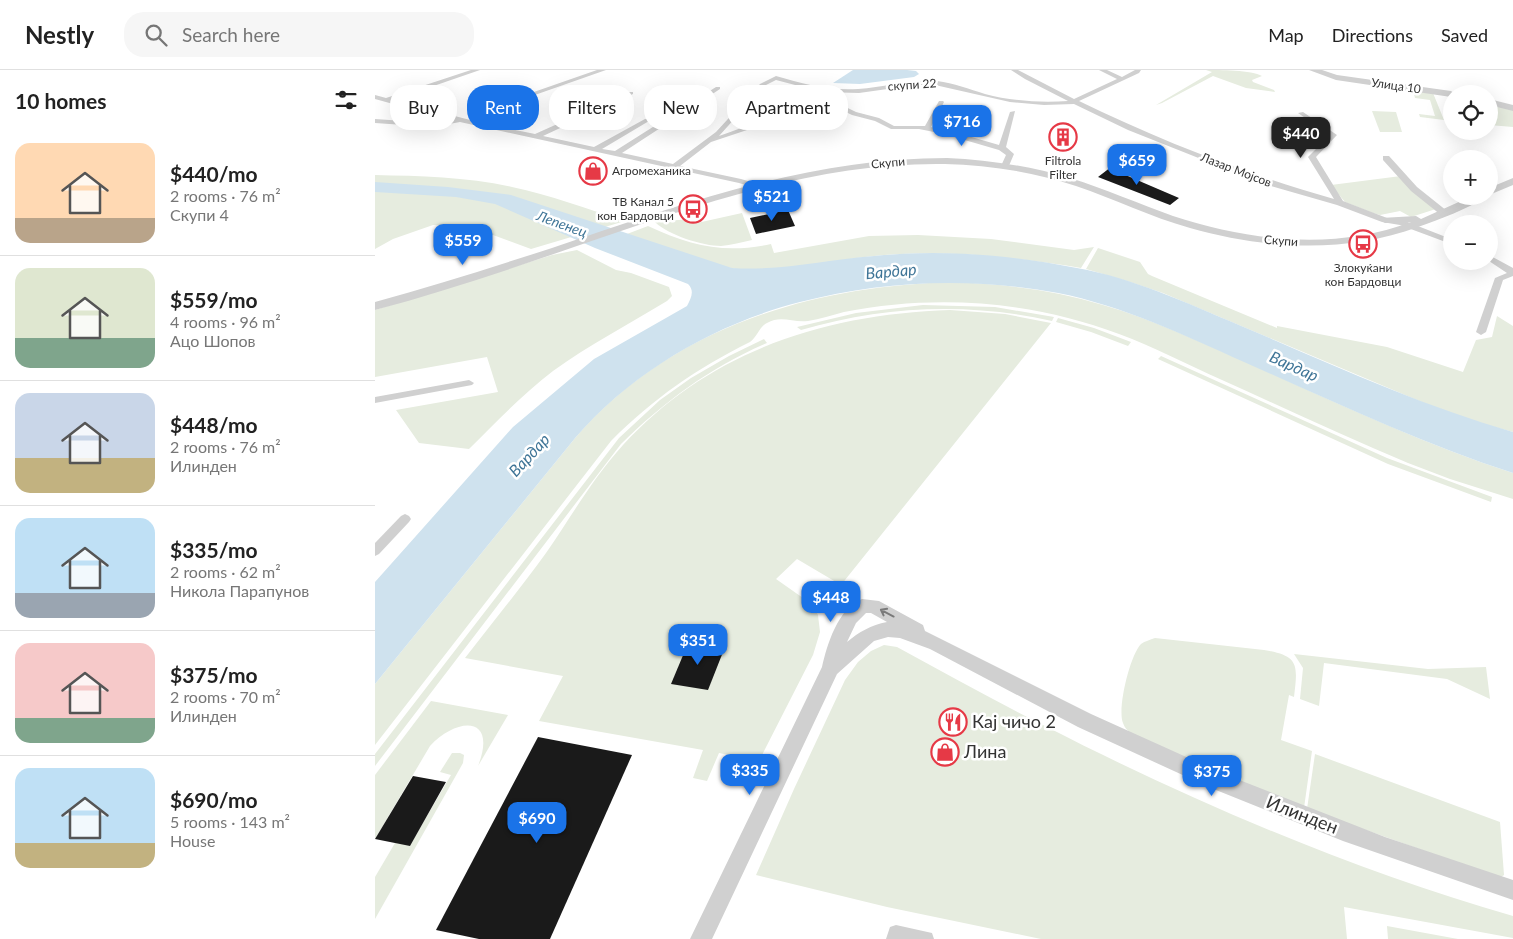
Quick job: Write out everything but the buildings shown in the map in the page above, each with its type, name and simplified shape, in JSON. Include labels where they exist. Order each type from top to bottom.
[{"type":"street","points":[[386,100],[477,70]]},
{"type":"street","points":[[539,92],[603,70]]},
{"type":"street","name":"Лазар Мојсов","points":[[1014,70],[1118,124],[1275,185],[1340,203],[1385,220]]},
{"type":"street","points":[[1102,70],[1123,79]]},
{"type":"street","points":[[1075,102],[1138,70]]},
{"type":"street","name":"Улица 10","points":[[1313,70],[1336,77],[1443,93]]},
{"type":"street","name":"скупи 22","points":[[675,166],[731,121],[762,85],[776,74],[792,83],[802,85]]},
{"type":"street","name":"скупи 22","points":[[848,91],[932,83],[960,88],[992,98],[1048,104],[1075,102]]},
{"type":"street","points":[[615,154],[718,88]]},
{"type":"street","points":[[375,97],[467,121]]},
{"type":"street","points":[[927,128],[941,102]]},
{"type":"street","points":[[1498,104],[1513,108]]},
{"type":"street","points":[[848,112],[877,119],[893,128],[927,128],[965,136],[1002,148],[1010,154],[1005,166]]},
{"type":"street","points":[[1002,148],[1013,112]]},
{"type":"street","points":[[1301,113],[1335,135],[1312,157],[1340,203]]},
{"type":"street","points":[[375,121],[433,125],[460,120]]},
{"type":"street","points":[[595,149],[642,120]]},
{"type":"street","points":[[965,136],[978,122]]},
{"type":"street","points":[[508,130],[675,166],[755,186]]},
{"type":"street","points":[[537,136],[550,130]]},
{"type":"street","points":[[708,141],[747,130]]},
{"type":"street","points":[[1386,158],[1414,189],[1442,214]]},
{"type":"street","name":"Скупи","points":[[375,306],[557,250],[629,224],[755,186],[829,171],[891,162],[957,161],[1005,166],[1067,180],[1170,218],[1236,236],[1278,241],[1319,242],[1367,238],[1406,228],[1462,205]]},
{"type":"street","points":[[1498,188],[1513,181]]},
{"type":"street","points":[[1385,220],[1410,220],[1442,214]]},
{"type":"street","points":[[1385,220],[1443,240]]},
{"type":"street","points":[[1481,332],[1499,278],[1511,274],[1512,271],[1498,263]]},
{"type":"street","points":[[375,400],[469,383]]},
{"type":"street","points":[[375,552],[405,519]]},
{"type":"street","name":"Илинден","points":[[831,668],[834,653],[852,617],[865,605],[873,606],[929,636],[936,644]]},
{"type":"street","name":"Илинден","points":[[831,668],[863,637],[880,630],[903,631],[936,644],[1111,733],[1245,793],[1390,848],[1513,890]]},
{"type":"street","points":[[701,939],[831,668]]},
{"type":"street","points":[[895,939],[896,933],[926,939]]},
{"type":"shaded area","points":[[1206,70],[1257,74],[1262,76],[1252,80],[1253,82],[1275,92],[1246,88],[1213,76],[1156,105],[1212,72]]},
{"type":"shaded area","points":[[1413,90],[1433,93],[1443,120],[1420,117],[1419,114],[1435,116],[1430,100],[1415,98]]},
{"type":"shaded area","points":[[1498,106],[1513,109],[1513,127],[1498,126]]},
{"type":"shaded area","points":[[1372,111],[1396,112],[1402,132],[1380,132]]},
{"type":"shaded area","points":[[375,175],[444,178],[512,187],[569,202],[625,221],[531,249],[474,228],[433,225],[393,239],[375,249]]},
{"type":"shaded area","points":[[1401,176],[1439,208],[1411,217],[1400,211],[1380,215],[1345,202],[1331,185]]},
{"type":"shaded area","points":[[742,213],[752,240],[721,246],[686,239],[668,231],[655,222],[663,219],[665,221],[692,219],[697,223]]},
{"type":"shaded area","points":[[648,226],[679,239],[708,246],[738,248],[771,244],[774,253],[869,236],[918,235],[991,239],[1074,250],[1094,247],[1081,268],[1030,260],[926,253],[874,256],[785,269],[749,270],[705,262],[627,234]]},
{"type":"shaded area","points":[[1098,248],[1140,262],[1148,274],[1152,276],[1277,328],[1277,326],[1387,347],[1463,372],[1476,340],[1492,337],[1497,316],[1513,326],[1513,432],[1473,421],[1424,403],[1163,293],[1086,269]]},
{"type":"shaded area","points":[[577,250],[616,270],[631,273],[669,287],[672,296],[667,301],[595,343],[553,371],[520,399],[469,449],[419,443],[396,410],[498,392],[487,357],[375,377],[375,310],[552,255]]},
{"type":"shaded area","points":[[953,282],[1010,286],[1066,295],[1103,305],[1157,324],[1410,435],[1513,473],[1513,499],[1450,479],[1408,463],[1132,339],[1086,323],[1052,314],[1018,308],[949,302],[879,306],[808,321],[782,319],[772,321],[764,325],[750,342],[730,352],[676,386],[643,411],[611,441],[375,745],[375,684],[576,437],[614,399],[655,367],[700,341],[747,320],[797,304],[848,292],[900,285]]},
{"type":"shaded area","points":[[923,305],[995,307],[1054,317],[1052,321],[989,311],[926,309],[863,316],[801,330],[797,327],[856,313]]},
{"type":"shaded area","points":[[950,310],[1005,314],[1051,323],[841,585],[797,559],[776,579],[813,605],[818,615],[820,632],[813,655],[759,761],[719,753],[707,781],[693,778],[703,750],[539,721],[563,676],[465,658],[546,553],[592,484],[612,458],[657,412],[693,385],[731,362],[772,344],[814,330],[858,320],[904,313]]},
{"type":"shaded area","points":[[1058,318],[1094,328],[1131,342],[1128,346],[1091,332],[1056,322]]},
{"type":"shaded area","points":[[764,339],[767,343],[746,352],[689,386],[655,413],[621,444],[375,766],[375,754],[619,438],[660,400],[691,378]]},
{"type":"shaded area","points":[[1161,356],[1387,458],[1492,497],[1491,502],[1388,464],[1158,359]]},
{"type":"shaded area","points":[[1155,638],[1276,652],[1284,655],[1294,663],[1296,677],[1294,697],[1289,695],[1281,740],[1312,751],[1304,808],[1143,741],[1126,729],[1123,723],[1122,706],[1129,670],[1141,644]]},
{"type":"shaded area","points":[[884,645],[897,647],[1047,727],[1217,808],[1276,833],[1394,878],[1513,916],[1513,938],[1344,907],[1347,939],[1041,939],[887,907],[756,875],[845,680],[858,662],[871,651]]},
{"type":"shaded area","points":[[1294,654],[1428,669],[1486,667],[1490,699],[1447,679],[1324,663],[1319,706],[1300,699],[1303,668]]},
{"type":"shaded area","points":[[431,701],[508,715],[478,766],[483,749],[483,737],[479,730],[472,726],[462,726],[452,730],[441,736],[430,746],[375,839],[375,775]]},
{"type":"shaded area","points":[[452,753],[464,755],[463,763],[375,919],[375,877],[395,843],[410,845],[451,775],[440,772]]},
{"type":"shaded area","points":[[1315,754],[1500,822],[1504,875],[1501,877],[1495,876],[1307,809]]},
{"type":"shaded area","points":[[1387,926],[1458,939],[1388,939]]},
{"type":"water","points":[[853,70],[907,70],[916,71],[919,74],[914,77],[860,84],[833,83]]},
{"type":"water","points":[[375,182],[448,187],[511,195],[732,268],[786,267],[899,254],[950,253],[976,254],[1052,263],[1098,272],[1180,300],[1409,396],[1513,432],[1513,473],[1410,435],[1153,322],[1106,305],[1058,293],[993,285],[928,283],[864,289],[800,302],[768,311],[737,323],[677,353],[623,391],[576,437],[375,684],[375,582],[513,427],[594,359],[687,306],[692,292],[688,284],[595,248],[495,204],[456,197],[375,192]]},
{"type":"place","name":"Filtrola Filter","points":[[1063,137]]},
{"type":"place","name":"Агромеханика","points":[[593,171]]},
{"type":"place","name":"ТВ Канал 5 кон Бардовци","points":[[693,209]]},
{"type":"place","name":"Злокуќани кон Бардовци","points":[[1363,244]]},
{"type":"place","name":"Кај чичо 2","points":[[953,722]]},
{"type":"place","name":"Лина","points":[[945,752]]},
{"type":"water label","name":"Лепенец","points":[[562,224]]},
{"type":"water label","name":"Вардар","points":[[891,271]]},
{"type":"water label","name":"Вардар","points":[[1294,366]]},
{"type":"water label","name":"Вардар","points":[[529,455]]}]
